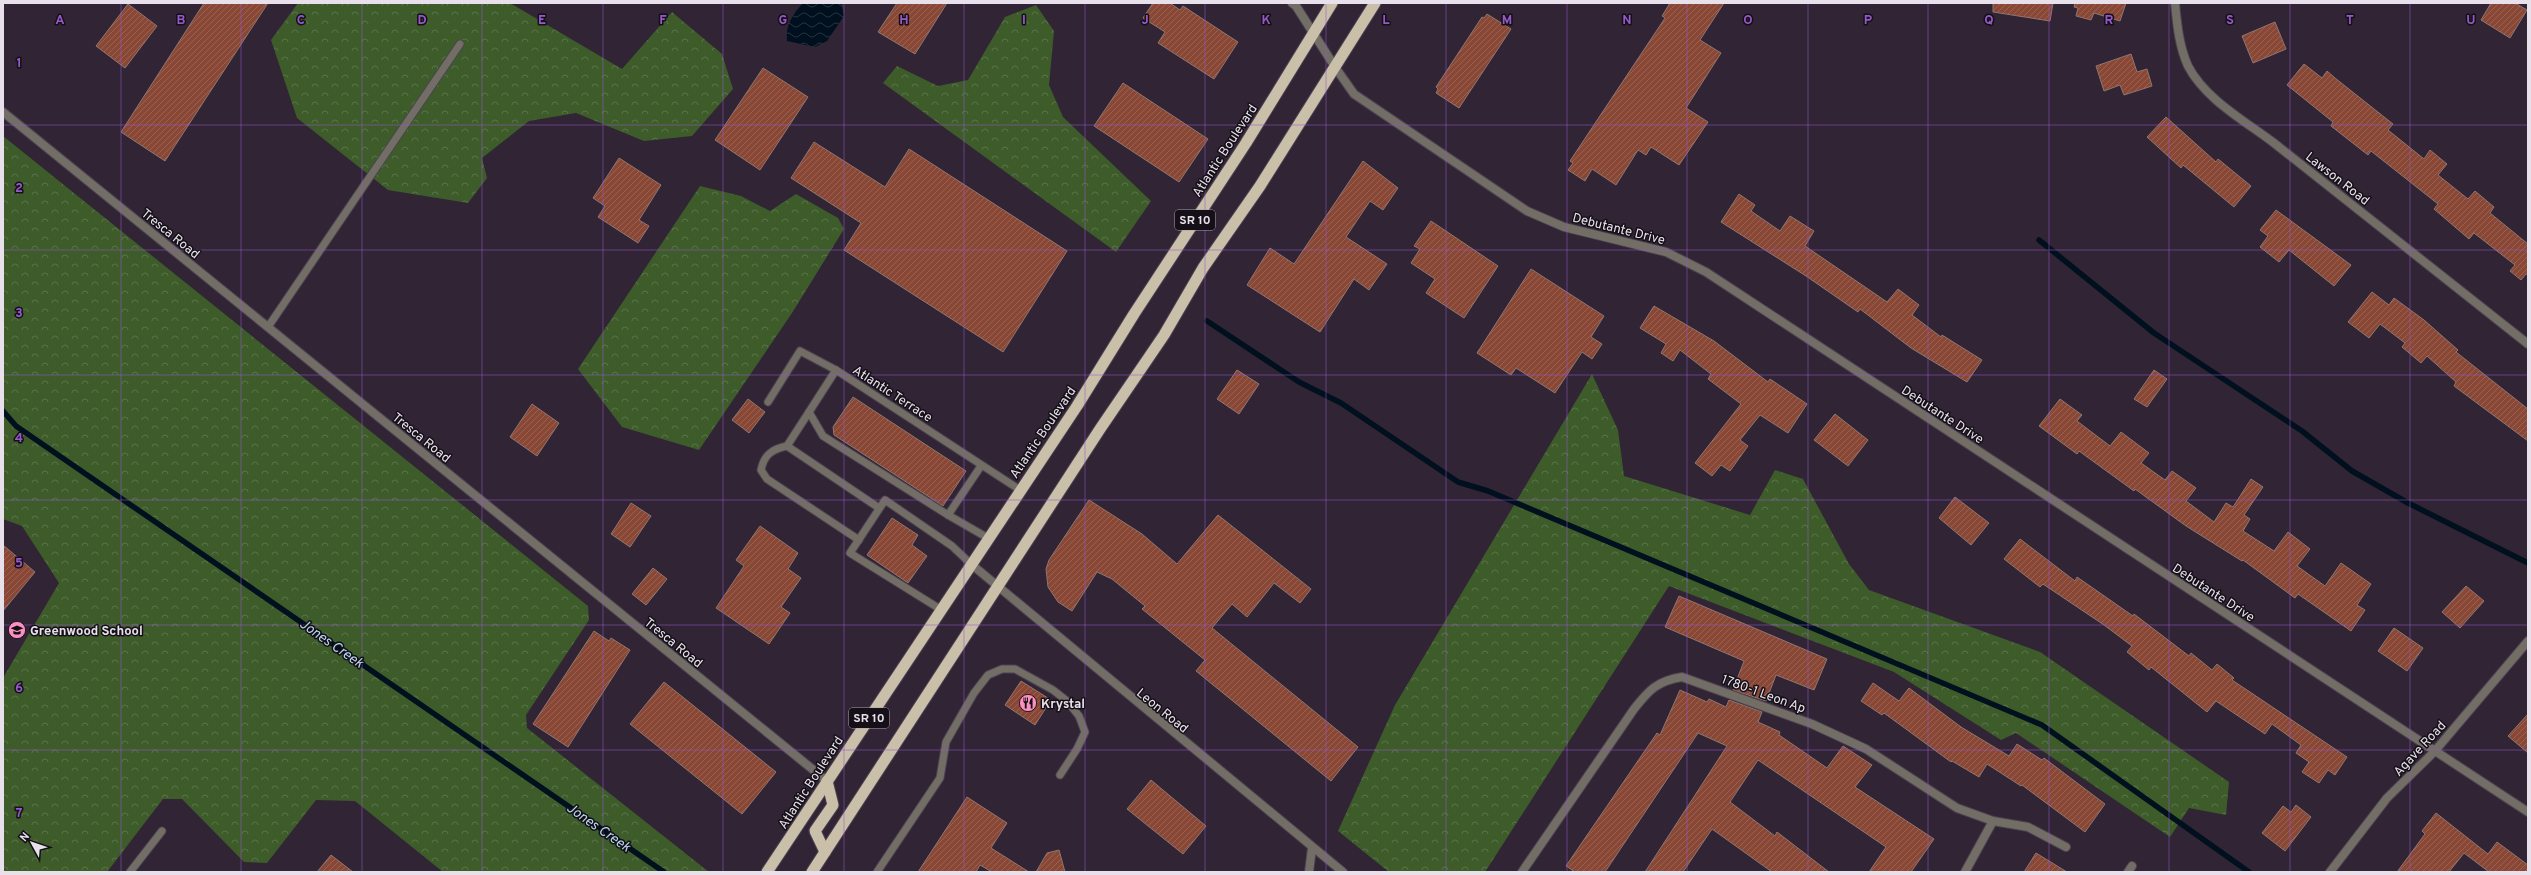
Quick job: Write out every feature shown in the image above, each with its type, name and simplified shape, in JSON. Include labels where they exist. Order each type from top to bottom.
[{"type":"highway","name":"Atlantic Boulevard","points":[[767,872],[1020,490],[1246,143],[1312,33],[1332,3]]},
{"type":"highway","name":"SR 10","points":[[812,872],[1100,429],[1164,335],[1203,268],[1260,186],[1375,3]]},
{"type":"highway","points":[[825,852],[815,831],[833,805],[827,781]]},
{"type":"street","name":"Debutante Drive","points":[[1292,3],[1300,11],[1312,33],[1354,94],[1526,211],[1564,228],[1666,252],[1706,272],[2434,752],[2528,812]]},
{"type":"street","name":"Lawson Road","points":[[2175,3],[2179,40],[2188,66],[2201,85],[2528,344]]},
{"type":"street","name":"Tresca Road","points":[[3,112],[827,781]]},
{"type":"street","name":"Leon Road","points":[[971,564],[1312,848],[1343,872]]},
{"type":"street","name":"Agave Road","points":[[2330,872],[2387,798],[2434,752],[2528,641]]},
{"type":"street","name":"1780-1 Leon Ap","points":[[1522,872],[1634,709],[1652,687],[1668,679],[1682,677],[1734,694],[1826,730],[1866,749],[1957,808],[1993,821],[2028,827],[2066,847]]},
{"type":"street","points":[[1965,872],[1993,821]]},
{"type":"street","points":[[1309,872],[1312,848]]},
{"type":"lane","points":[[268,327],[460,44]]},
{"type":"lane","name":"Atlantic Terrace","points":[[768,402],[800,351],[836,370],[981,466],[1020,490]]},
{"type":"lane","points":[[788,446],[836,370]]},
{"type":"lane","points":[[809,412],[823,436],[948,515],[988,538]]},
{"type":"lane","points":[[859,540],[767,479],[761,470],[764,458],[776,448],[788,446],[880,508]]},
{"type":"lane","points":[[948,515],[981,466]]},
{"type":"lane","points":[[940,609],[850,553],[884,500],[952,546],[971,564]]},
{"type":"lane","points":[[877,872],[940,778],[946,742],[974,693],[988,675],[1002,669],[1015,669],[1053,690],[1067,701],[1080,716],[1085,732],[1077,749],[1060,775]]},
{"type":"lane","points":[[130,872],[162,831]]},
{"type":"green space","points":[[298,3],[510,3],[622,69],[672,12],[722,54],[733,89],[692,136],[644,141],[576,113],[529,121],[482,158],[487,178],[468,203],[388,190],[297,118],[271,40]]},
{"type":"green space","points":[[1036,5],[1054,31],[1049,85],[1063,117],[1151,201],[1116,252],[883,83],[897,66],[938,86],[968,80],[1005,17]]},
{"type":"green space","points":[[3,136],[588,606],[589,620],[526,715],[527,728],[709,872],[443,872],[355,801],[316,800],[267,863],[244,862],[182,799],[163,799],[107,872],[3,872],[3,678],[59,583],[22,526],[3,519]]},
{"type":"green space","points":[[700,186],[741,196],[770,211],[796,194],[838,218],[844,229],[792,313],[699,450],[622,427],[578,369]]},
{"type":"green space","points":[[1592,374],[1618,430],[1624,476],[1750,515],[1775,470],[1803,479],[1849,564],[1869,590],[2040,652],[2229,782],[2226,815],[2189,808],[2170,837],[2016,733],[2001,740],[1894,672],[1669,586],[1485,872],[1389,872],[1338,831],[1395,705]]},
{"type":"water","points":[[803,3],[841,3],[844,16],[827,41],[815,47],[787,41],[787,30],[790,20]]},
{"type":"building","points":[[204,3],[268,3],[165,161],[121,132]]},
{"type":"building","points":[[897,3],[947,3],[915,54],[878,32]]},
{"type":"building","points":[[1153,3],[1170,3],[1180,10],[1183,6],[1238,42],[1214,79],[1158,43],[1165,32],[1143,18]]},
{"type":"building","points":[[1670,3],[1724,3],[1700,40],[1721,53],[1686,108],[1708,122],[1679,165],[1651,147],[1646,155],[1638,150],[1616,185],[1592,169],[1585,181],[1568,170],[1573,163],[1570,161],[1665,18],[1662,16]]},
{"type":"building","points":[[1993,3],[2053,3],[2050,21],[1993,12]]},
{"type":"building","points":[[2075,3],[2126,3],[2120,21],[2094,13],[2091,20],[2076,16],[2078,8],[2074,7]]},
{"type":"building","points":[[2491,3],[2515,3],[2527,10],[2510,38],[2481,20]]},
{"type":"building","points":[[128,4],[157,26],[125,68],[96,46]]},
{"type":"building","points":[[1487,14],[1511,29],[1459,108],[1436,93],[1438,89],[1436,87],[1482,17],[1484,18]]},
{"type":"building","points":[[2275,22],[2286,49],[2253,63],[2242,36]]},
{"type":"building","points":[[2131,54],[2137,72],[2147,69],[2152,86],[2124,95],[2120,85],[2104,91],[2096,66]]},
{"type":"building","points":[[2304,64],[2322,78],[2327,71],[2393,124],[2388,130],[2424,159],[2430,150],[2447,164],[2438,175],[2468,199],[2475,191],[2494,207],[2490,213],[2528,244],[2528,275],[2526,274],[2521,280],[2510,271],[2515,265],[2474,233],[2469,239],[2434,209],[2438,204],[2371,151],[2368,155],[2331,126],[2333,122],[2287,85]]},
{"type":"building","points":[[763,68],[808,97],[760,170],[715,140]]},
{"type":"building","points":[[1123,83],[1208,139],[1179,182],[1094,126]]},
{"type":"building","points":[[2166,117],[2216,162],[2218,159],[2251,186],[2234,207],[2183,165],[2181,168],[2147,137]]},
{"type":"building","points":[[814,142],[885,187],[909,149],[1067,251],[1003,352],[844,250],[861,223],[791,178]]},
{"type":"building","points":[[619,158],[661,185],[639,220],[649,226],[638,243],[598,217],[605,206],[593,198]]},
{"type":"building","points":[[1363,161],[1398,188],[1383,210],[1370,201],[1346,237],[1387,264],[1369,290],[1354,279],[1320,332],[1247,285],[1270,248],[1294,264]]},
{"type":"building","points":[[1739,194],[1755,205],[1751,211],[1780,231],[1790,216],[1814,231],[1805,246],[1887,302],[1898,289],[1919,305],[1912,315],[1941,337],[1942,335],[1982,360],[1967,382],[1911,348],[1860,309],[1858,312],[1806,276],[1721,222]]},
{"type":"building","points":[[2276,210],[2351,265],[2334,286],[2289,250],[2279,262],[2260,247],[2268,236],[2260,230]]},
{"type":"building","points":[[1431,221],[1498,266],[1464,318],[1426,293],[1435,279],[1411,263],[1420,249],[1414,246]]},
{"type":"building","points":[[1531,269],[1604,316],[1591,337],[1602,344],[1592,359],[1582,352],[1555,393],[1516,368],[1511,375],[1477,353]]},
{"type":"building","points":[[2372,292],[2389,305],[2394,298],[2424,320],[2458,350],[2456,352],[2528,409],[2528,441],[2454,386],[2456,382],[2427,356],[2421,363],[2402,347],[2405,343],[2380,324],[2369,338],[2348,322]]},
{"type":"building","points":[[1654,306],[1714,341],[1768,382],[1770,379],[1807,404],[1788,433],[1760,415],[1740,440],[1748,446],[1730,471],[1721,465],[1712,476],[1695,463],[1741,404],[1708,379],[1711,374],[1680,350],[1673,361],[1661,353],[1666,344],[1640,328]]},
{"type":"building","points":[[1237,370],[1259,384],[1239,414],[1217,399]]},
{"type":"building","points":[[2154,370],[2167,379],[2147,407],[2134,399]]},
{"type":"building","points":[[853,397],[966,471],[943,506],[834,435],[833,427]]},
{"type":"building","points":[[748,399],[765,412],[749,433],[732,420]]},
{"type":"building","points":[[2060,399],[2082,415],[2077,421],[2110,446],[2121,432],[2149,453],[2141,463],[2165,480],[2172,471],[2196,488],[2186,501],[2214,522],[2226,503],[2233,507],[2251,479],[2263,487],[2244,515],[2250,519],[2243,531],[2274,551],[2288,532],[2310,549],[2297,566],[2325,586],[2341,563],[2371,584],[2357,605],[2365,610],[2351,631],[2298,594],[2295,598],[2243,560],[2242,561],[2186,526],[2135,489],[2134,491],[2079,451],[2077,454],[2039,426]]},
{"type":"building","points":[[532,404],[559,423],[537,456],[510,437]]},
{"type":"building","points":[[1835,414],[1868,440],[1848,466],[1814,440]]},
{"type":"building","points":[[1955,497],[1989,523],[1971,545],[1939,518]]},
{"type":"building","points":[[1089,500],[1142,534],[1177,564],[1218,515],[1311,589],[1300,603],[1274,583],[1247,617],[1232,604],[1212,628],[1358,747],[1331,781],[1196,671],[1205,660],[1142,609],[1145,606],[1112,579],[1097,572],[1072,611],[1058,602],[1048,587],[1046,569],[1049,560]]},
{"type":"building","points":[[631,503],[651,516],[630,547],[611,534]]},
{"type":"building","points":[[892,518],[918,535],[912,545],[927,556],[908,583],[867,555]]},
{"type":"building","points":[[760,526],[798,553],[788,569],[801,578],[781,607],[790,613],[769,644],[716,608],[744,566],[736,560]]},
{"type":"building","points":[[2020,539],[2075,581],[2077,577],[2133,616],[2134,614],[2189,656],[2191,653],[2212,670],[2217,664],[2234,678],[2232,680],[2347,757],[2335,775],[2328,770],[2319,783],[2302,772],[2309,762],[2296,753],[2301,745],[2272,724],[2265,734],[2216,701],[2207,712],[2151,667],[2149,670],[2127,652],[2132,646],[2104,625],[2043,584],[2040,587],[2004,559]]},
{"type":"building","points":[[3,545],[35,572],[3,611]]},
{"type":"building","points":[[653,568],[667,579],[646,605],[632,594]]},
{"type":"building","points":[[2466,586],[2484,601],[2460,628],[2442,612]]},
{"type":"building","points":[[1679,596],[1827,659],[1814,690],[1776,675],[1766,701],[1733,690],[1744,661],[1665,627]]},
{"type":"building","points":[[2394,628],[2423,648],[2407,671],[2378,651]]},
{"type":"building","points":[[594,631],[609,641],[611,638],[630,650],[568,747],[533,724]]},
{"type":"building","name":"Krystal","points":[[1021,681],[1051,700],[1035,725],[1005,705]]},
{"type":"building","points":[[664,682],[776,772],[742,814],[630,724]]},
{"type":"building","points":[[1873,683],[1899,701],[1909,688],[1961,727],[2009,756],[2017,744],[2042,760],[2044,758],[2105,804],[2085,832],[2022,785],[2021,786],[1987,764],[1979,777],[1952,761],[1951,762],[1884,713],[1882,715],[1861,701]]},
{"type":"building","points":[[1680,690],[1707,702],[1709,699],[1726,707],[1729,700],[1762,712],[1758,722],[1780,732],[1779,735],[1827,768],[1843,746],[1872,765],[1855,787],[1934,839],[1911,872],[1869,872],[1886,847],[1758,760],[1730,802],[1775,836],[1777,832],[1829,872],[1772,872],[1712,829],[1683,872],[1645,872],[1727,746],[1698,733],[1605,872],[1575,872],[1566,866],[1657,733],[1660,735]]},
{"type":"building","points":[[2528,714],[2528,753],[2508,736]]},
{"type":"building","points":[[1151,780],[1206,826],[1183,854],[1127,809]]},
{"type":"building","points":[[967,797],[1007,823],[991,848],[1029,872],[992,872],[980,865],[976,872],[918,872]]},
{"type":"building","points":[[2296,805],[2311,817],[2285,851],[2262,833],[2283,806],[2291,812]]},
{"type":"building","points":[[2436,813],[2488,854],[2497,842],[2528,865],[2528,872],[2489,872],[2464,853],[2449,872],[2397,872],[2425,834],[2422,831]]},
{"type":"building","points":[[1059,850],[1065,872],[1036,872],[1047,853]]},
{"type":"building","points":[[2036,853],[2067,872],[2024,872]]},
{"type":"building","points":[[331,855],[353,872],[317,872]]},
{"type":"waterway","points":[[2039,240],[2154,333],[2302,431],[2352,471],[2408,503],[2528,563]]},
{"type":"waterway","points":[[1207,321],[1299,382],[1341,403],[1458,482],[1488,491],[2042,725],[2249,872]]},
{"type":"waterway","name":"Jones Creek","points":[[3,411],[16,426],[664,872]]},
{"type":"place","name":"Greenwood School","points":[[17,630]]},
{"type":"place","name":"Krystal","points":[[1028,703]]}]
